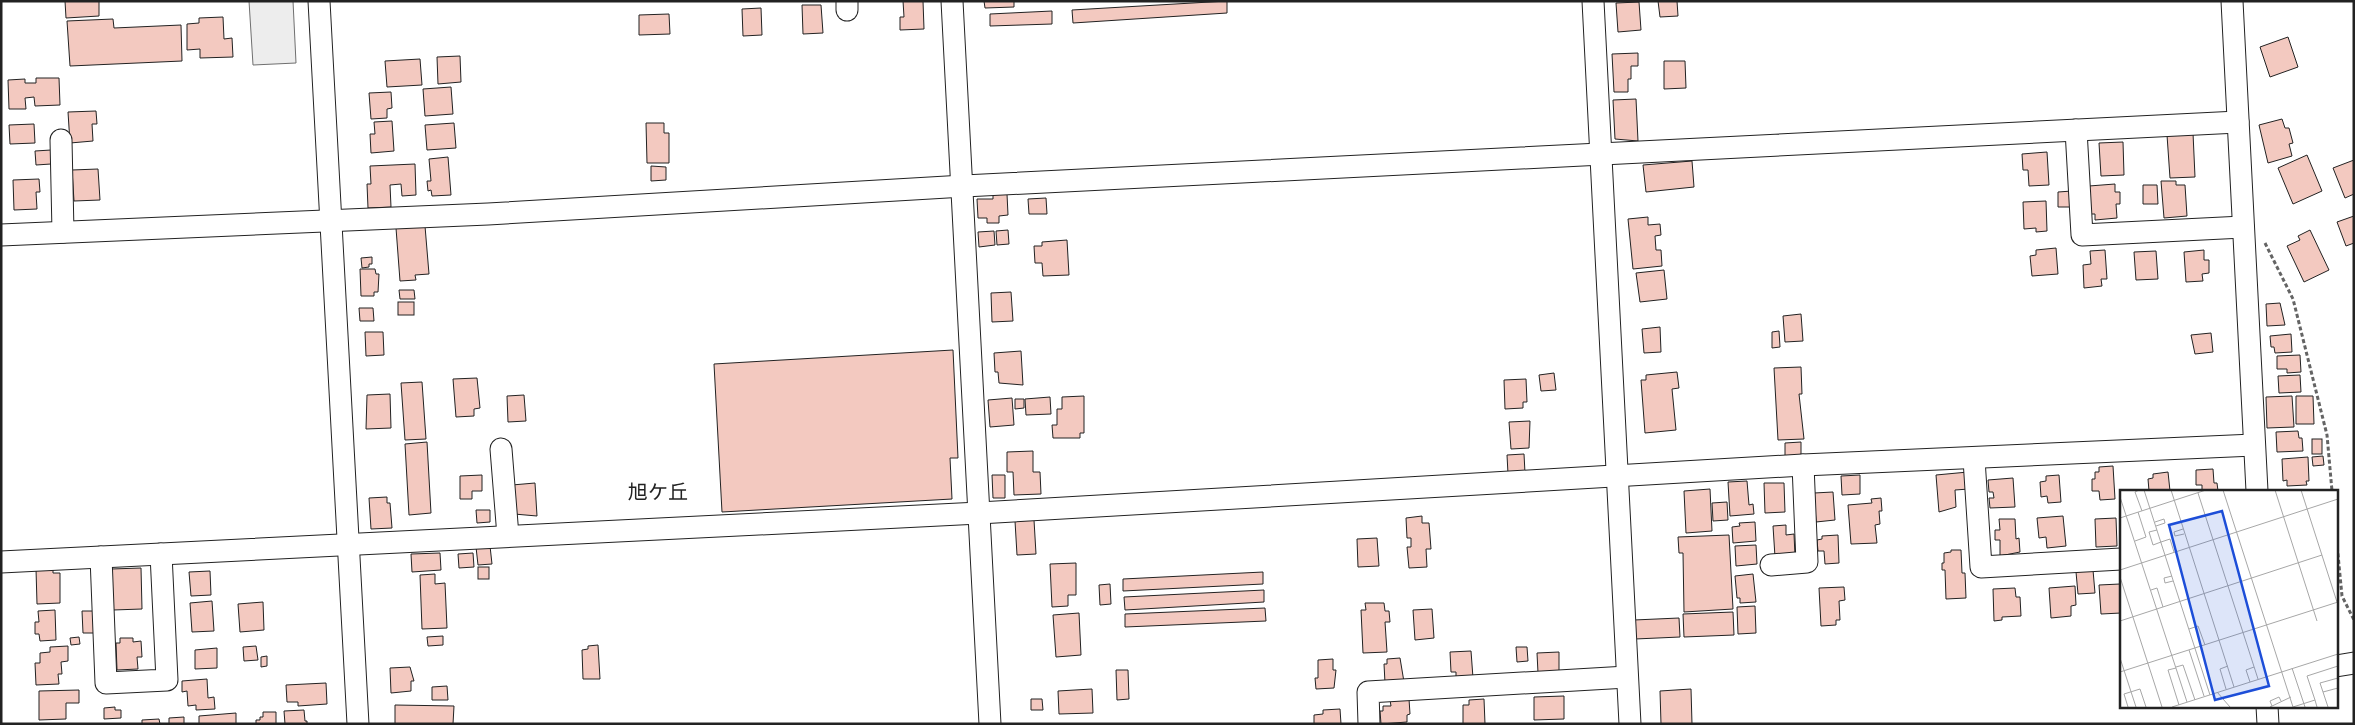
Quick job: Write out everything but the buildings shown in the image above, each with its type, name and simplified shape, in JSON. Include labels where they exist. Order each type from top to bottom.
[{"type":"street","points":[[319,1],[358,724]]},
{"type":"street","points":[[952,1],[964,186],[978,513],[990,724]]},
{"type":"street","points":[[1593,1],[1630,724]]},
{"type":"street","points":[[2232,1],[2257,490]]},
{"type":"street","points":[[1,235],[331,221],[964,186],[2238,122]]},
{"type":"street","points":[[2076,130],[2082,235],[2243,227]]},
{"type":"street","points":[[61,140],[63,232]]},
{"type":"street","points":[[1,562],[978,513],[1803,465],[2254,445]]},
{"type":"street","points":[[502,448],[508,536]]},
{"type":"street","points":[[1974,458],[1981,567],[2120,559]]},
{"type":"street","points":[[1771,566],[1807,562],[1803,465]]},
{"type":"street","points":[[101,557],[106,683],[150,681],[167,680],[161,554]]},
{"type":"street","points":[[2338,666],[2354,663]]},
{"type":"street","points":[[1369,724],[1368,692],[1627,677]]},
{"type":"street","points":[[2267,708],[2268,724]]},
{"type":"path","points":[[2264,241],[2293,299],[2327,435],[2332,490]]},
{"type":"path","points":[[2338,555],[2342,596],[2354,620]]},
{"type":"shaded area","points":[[249,1],[293,1],[296,63],[253,65]]},
{"type":"district","name":"旭ケ丘","points":[[658,492]]}]
